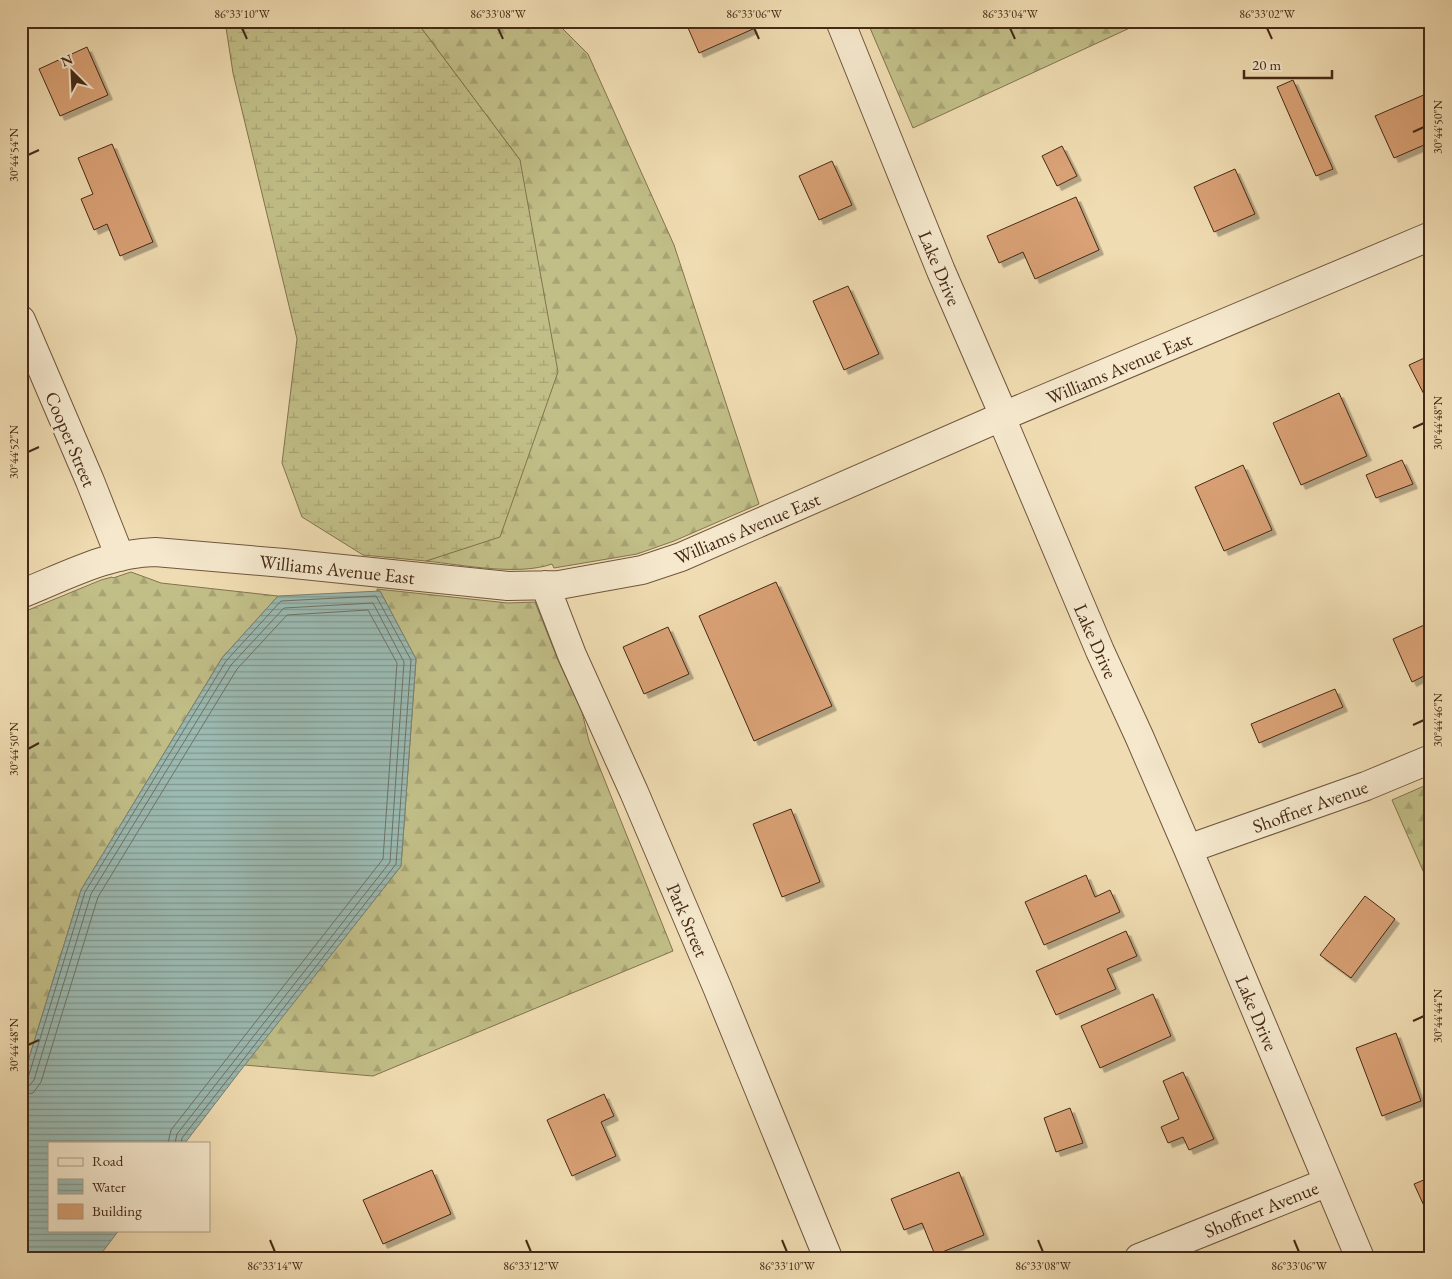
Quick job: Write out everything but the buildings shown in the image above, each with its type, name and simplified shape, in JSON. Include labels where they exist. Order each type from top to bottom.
[{"type":"street","name":"Lake Drive","points":[[840,21],[941,271],[1001,409],[1002,418],[1100,651],[1188,849],[1360,1258]]},
{"type":"street","name":"Williams Avenue East","points":[[21,594],[95,564],[138,553],[155,552],[508,586],[559,585],[642,570],[680,557],[1431,236]]},
{"type":"street","name":"Cooper Street","points":[[21,320],[90,481],[120,557]]},
{"type":"street","name":"Park Street","points":[[544,585],[572,655],[687,916],[828,1258]]},
{"type":"street","name":"Shoffner Avenue","points":[[1188,849],[1366,786],[1431,759]]},
{"type":"street","name":"Shoffner Avenue","points":[[1139,1258],[1328,1182]]},
{"type":"green space","points":[[225,21],[416,21],[520,160],[558,372],[500,537],[426,561],[363,555],[302,517],[282,463],[297,339],[233,73]]},
{"type":"green space","points":[[416,21],[555,21],[588,54],[674,245],[759,504],[674,541],[637,554],[554,568],[552,564],[523,569],[490,569],[426,561],[500,536],[520,160]]},
{"type":"green space","points":[[867,21],[1145,21],[913,128]]},
{"type":"green space","points":[[131,572],[161,583],[278,596],[222,658],[81,890],[21,1084],[21,613],[101,580]]},
{"type":"green space","points":[[377,589],[508,603],[535,602],[558,660],[582,712],[589,741],[673,951],[373,1076],[244,1065],[401,866],[416,659],[380,591],[377,591]]},
{"type":"green space","points":[[1431,783],[1431,889],[1392,800]]},
{"type":"water","points":[[380,591],[416,659],[401,866],[186,1142],[48,1142],[48,1232],[118,1232],[98,1258],[21,1258],[21,1084],[81,890],[222,658],[278,596]]}]
